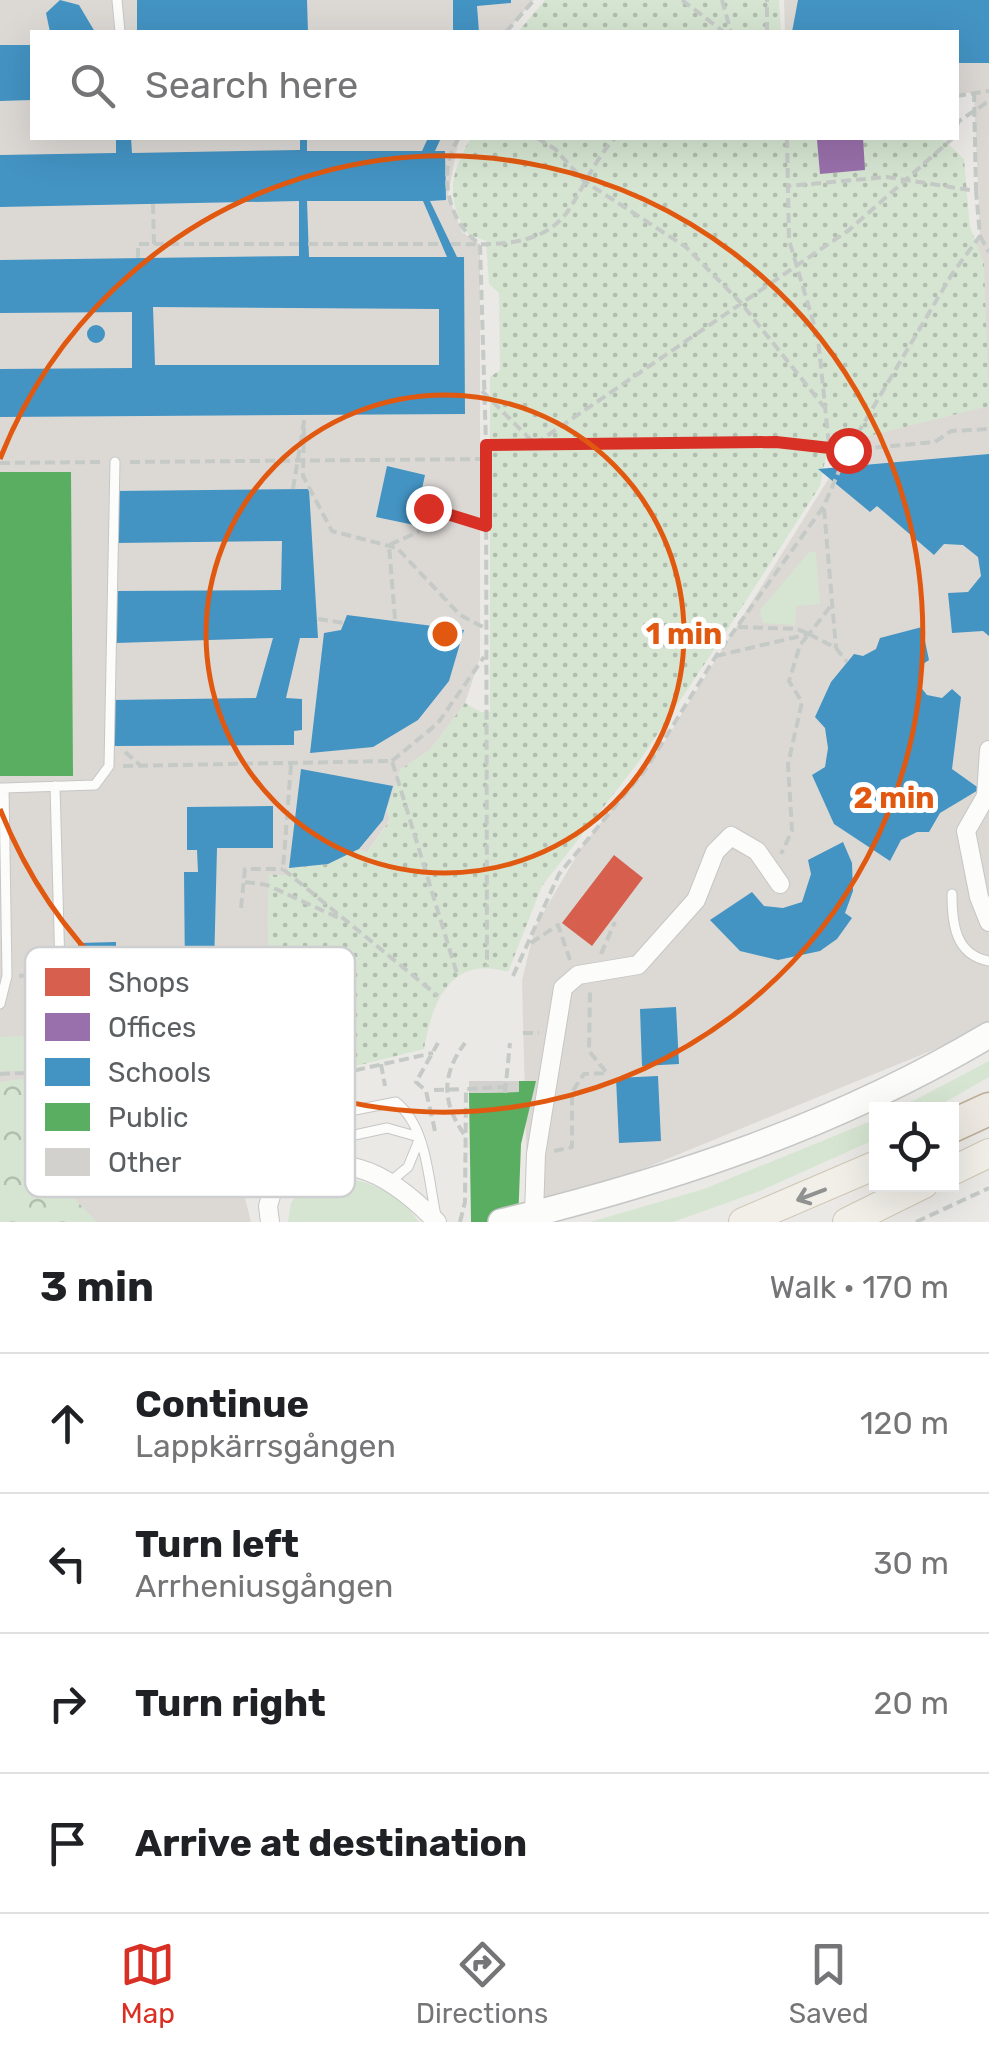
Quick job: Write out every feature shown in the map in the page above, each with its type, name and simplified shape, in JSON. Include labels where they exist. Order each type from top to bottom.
[{"type":"highway","points":[[959,1123],[989,1109]]},
{"type":"main road","points":[[959,1121],[989,1098]]},
{"type":"main road","points":[[959,1168],[989,1153]]},
{"type":"main road","points":[[743,1222],[869,1168]]},
{"type":"main road","points":[[847,1222],[908,1192]]},
{"type":"street","points":[[989,750],[986,796],[966,831],[979,897],[989,922]]},
{"type":"street","points":[[519,1218],[536,1154],[563,988],[594,973],[638,965],[696,900],[716,852],[731,836],[758,851],[776,878]]},
{"type":"street","points":[[519,1218],[698,1169],[830,1120],[989,1035]]},
{"type":"street","points":[[355,1168],[391,1182],[437,1222]]},
{"type":"lane","points":[[117,0],[120,30]]},
{"type":"lane","points":[[0,1004],[7,976],[2,788],[94,784],[108,766],[115,462]]},
{"type":"lane","points":[[54,786],[59,947]]},
{"type":"lane","points":[[952,894],[953,926],[963,948],[989,961]]},
{"type":"lane","points":[[355,1108],[386,1101],[396,1102],[409,1112],[420,1138],[437,1222]]},
{"type":"lane","points":[[355,1135],[388,1128],[420,1138]]},
{"type":"lane","points":[[391,1182],[408,1167],[420,1138]]},
{"type":"path","points":[[508,30],[534,0]]},
{"type":"path","points":[[682,0],[724,30]]},
{"type":"path","points":[[722,0],[727,30]]},
{"type":"path","points":[[767,30],[768,0]]},
{"type":"path","points":[[959,95],[989,91]]},
{"type":"path","points":[[974,92],[980,236],[989,252]]},
{"type":"path","points":[[959,124],[989,101]]},
{"type":"path","points":[[458,140],[448,194],[462,232],[480,244]]},
{"type":"path","points":[[540,140],[555,149],[584,181],[686,247],[741,303],[829,413]]},
{"type":"path","points":[[450,244],[534,238],[566,214],[614,140]]},
{"type":"path","points":[[787,140],[788,240],[818,338],[829,413],[829,445]]},
{"type":"path","points":[[535,444],[849,230],[951,140]]},
{"type":"path","points":[[788,186],[908,178],[976,191]]},
{"type":"path","points":[[153,204],[154,244]]},
{"type":"path","points":[[513,976],[559,874],[646,769],[716,656],[824,506],[848,450],[952,274],[980,236]]},
{"type":"path","points":[[138,258],[138,244],[299,244]]},
{"type":"path","points":[[308,244],[442,244]]},
{"type":"path","points":[[480,244],[486,445],[487,967]]},
{"type":"path","points":[[482,391],[535,444]]},
{"type":"path","points":[[293,489],[304,416]]},
{"type":"path","points":[[304,428],[302,457],[306,483],[332,531],[400,550],[460,615],[485,628]]},
{"type":"path","points":[[486,445],[829,445],[848,450],[934,442],[951,430],[989,429]]},
{"type":"path","points":[[0,462],[302,457],[486,459]]},
{"type":"path","points":[[824,506],[836,648]]},
{"type":"path","points":[[389,546],[418,532],[428,508],[486,526]]},
{"type":"path","points":[[389,546],[394,619]]},
{"type":"path","points":[[776,878],[792,831],[788,764],[802,702],[789,682],[800,645],[830,607]]},
{"type":"path","points":[[318,619],[345,623]]},
{"type":"path","points":[[738,626],[810,634],[836,648],[848,662]]},
{"type":"path","points":[[716,656],[810,634]]},
{"type":"path","points":[[108,766],[392,761],[438,723],[485,656]]},
{"type":"path","points":[[392,761],[458,977]]},
{"type":"path","points":[[283,869],[290,765]]},
{"type":"path","points":[[241,908],[245,869],[283,869],[438,996]]},
{"type":"path","points":[[245,882],[266,885],[350,923]]},
{"type":"path","points":[[572,1147],[572,1092],[584,1074],[607,1073],[590,1051],[587,1006],[594,973],[615,922]]},
{"type":"path","points":[[527,945],[558,925],[573,980]]},
{"type":"path","points":[[7,976],[25,976]]},
{"type":"path","points":[[438,1043],[416,1082],[426,1091],[438,1146]]},
{"type":"path","points":[[464,1134],[446,1090],[446,1068],[465,1043]]},
{"type":"path","points":[[434,1090],[504,1090],[510,1043]]},
{"type":"path","points":[[355,1070],[433,1052]]},
{"type":"path","points":[[381,1064],[386,1086]]},
{"type":"path","points":[[0,1074],[25,1073]]},
{"type":"path","points":[[460,1222],[465,1202],[466,1090]]},
{"type":"path","points":[[916,1222],[989,1188]]},
{"type":"shaded area","points":[[0,0],[534,0],[508,30],[30,30],[30,140],[459,140],[448,195],[462,232],[480,244],[480,658],[465,703],[430,750],[401,769],[387,811],[390,819],[367,853],[358,849],[328,864],[289,868],[286,876],[269,875],[268,947],[25,947],[25,1197],[245,1197],[251,1222],[0,1222]]},
{"type":"shaded area","points":[[784,0],[989,0],[989,1027],[528,1216],[522,980],[535,927],[581,848],[665,741],[980,236],[974,93],[959,93],[959,30],[785,30]]},
{"type":"green space","points":[[545,0],[779,0],[781,30],[520,30]]},
{"type":"green space","points":[[470,140],[944,140],[964,159],[970,227],[984,263],[989,406],[828,446],[820,486],[720,641],[640,760],[542,886],[508,972],[488,968],[458,976],[447,986],[432,1015],[424,1049],[355,1066],[355,947],[268,947],[269,874],[286,876],[289,868],[328,864],[359,849],[367,853],[390,820],[387,811],[401,769],[430,750],[465,703],[481,712],[490,712],[490,377],[500,370],[499,293],[489,284],[486,241],[468,234],[456,209],[453,186],[458,163]]},
{"type":"green space","points":[[810,551],[816,553],[820,604],[796,606],[795,625],[763,623],[760,610]]},
{"type":"green space","points":[[25,1036],[25,1071],[0,1071],[0,1037]]},
{"type":"green space","points":[[989,1061],[989,1077],[945,1102],[911,1102]]},
{"type":"green space","points":[[25,1079],[25,1197],[73,1197],[97,1222],[0,1222],[0,1082]]},
{"type":"green space","points":[[869,1122],[869,1142],[760,1191],[673,1222],[590,1222],[704,1189]]},
{"type":"green space","points":[[355,1180],[360,1181],[393,1196],[419,1222],[288,1222],[295,1197],[355,1197]]},
{"type":"building: Shops","points":[[614,855],[643,878],[592,946],[562,923]]},
{"type":"building: Offices","points":[[817,140],[863,140],[865,170],[820,174]]},
{"type":"building: Schools","points":[[60,0],[79,5],[94,30],[50,30],[46,13]]},
{"type":"building: Schools","points":[[137,0],[307,0],[308,30],[137,30]]},
{"type":"building: Schools","points":[[453,0],[511,0],[477,6],[479,30],[453,30]]},
{"type":"building: Schools","points":[[798,0],[989,0],[989,63],[959,63],[959,30],[792,30]]},
{"type":"building: Schools","points":[[0,45],[30,45],[30,100],[0,101]]},
{"type":"building: Schools","points":[[116,140],[131,140],[132,153],[300,150],[300,140],[307,140],[307,151],[422,151],[427,140],[440,140],[435,151],[445,151],[446,200],[430,201],[457,257],[464,257],[465,414],[0,417],[0,369],[132,368],[132,312],[0,313],[0,260],[299,256],[299,201],[0,207],[0,155],[116,153]],"holes":[[[307,201],[423,201],[447,257],[309,257]],[[153,307],[439,309],[439,365],[155,365]]]},
{"type":"building: Schools","points":[[96,325],[103,327],[103,341],[96,343],[89,341],[87,334],[89,327]]},
{"type":"building: Schools","points":[[989,454],[989,636],[983,631],[952,633],[948,593],[968,592],[981,576],[978,557],[963,545],[944,544],[934,555],[877,506],[870,512],[818,469]]},
{"type":"building: Schools","points":[[387,466],[425,475],[414,525],[376,517]]},
{"type":"building: Schools","points":[[309,489],[318,638],[300,638],[286,698],[302,699],[302,730],[294,731],[294,745],[112,746],[112,700],[256,698],[273,638],[116,643],[114,591],[281,590],[282,541],[116,543],[114,491]]},
{"type":"building: Schools","points":[[347,615],[464,630],[449,681],[418,720],[373,747],[310,753],[324,633],[341,630]]},
{"type":"building: Schools","points":[[922,627],[929,660],[920,666],[919,685],[927,695],[942,698],[952,689],[961,697],[952,769],[980,789],[940,813],[929,832],[917,832],[901,840],[890,861],[834,824],[812,775],[825,767],[828,748],[825,728],[815,717],[831,682],[854,654],[863,656],[876,649],[880,638]]},
{"type":"building: Schools","points":[[301,769],[393,786],[383,820],[359,849],[328,864],[289,868]]},
{"type":"building: Schools","points":[[273,806],[273,848],[217,848],[215,947],[185,947],[184,872],[198,872],[197,850],[187,850],[187,807]]},
{"type":"building: Schools","points":[[843,842],[852,863],[853,891],[845,913],[852,918],[837,939],[820,951],[778,960],[740,951],[710,920],[752,892],[764,906],[783,908],[802,902],[811,874],[808,860]]},
{"type":"building: Schools","points":[[116,942],[116,947],[78,947],[78,943]]},
{"type":"building: Schools","points":[[676,1007],[679,1064],[642,1066],[640,1009]]},
{"type":"building: Schools","points":[[658,1076],[661,1141],[619,1143],[616,1078]]},
{"type":"building: Public","points":[[0,472],[71,472],[73,776],[0,776]]},
{"type":"building: Public","points":[[519,1081],[536,1081],[521,1144],[518,1222],[471,1222],[469,1093],[519,1092]]},
{"type":"building: Other","points":[[469,1081],[519,1081],[519,1092],[469,1093]]},
{"type":"route","points":[[428,508],[486,526],[486,445],[776,442],[848,450]]}]
